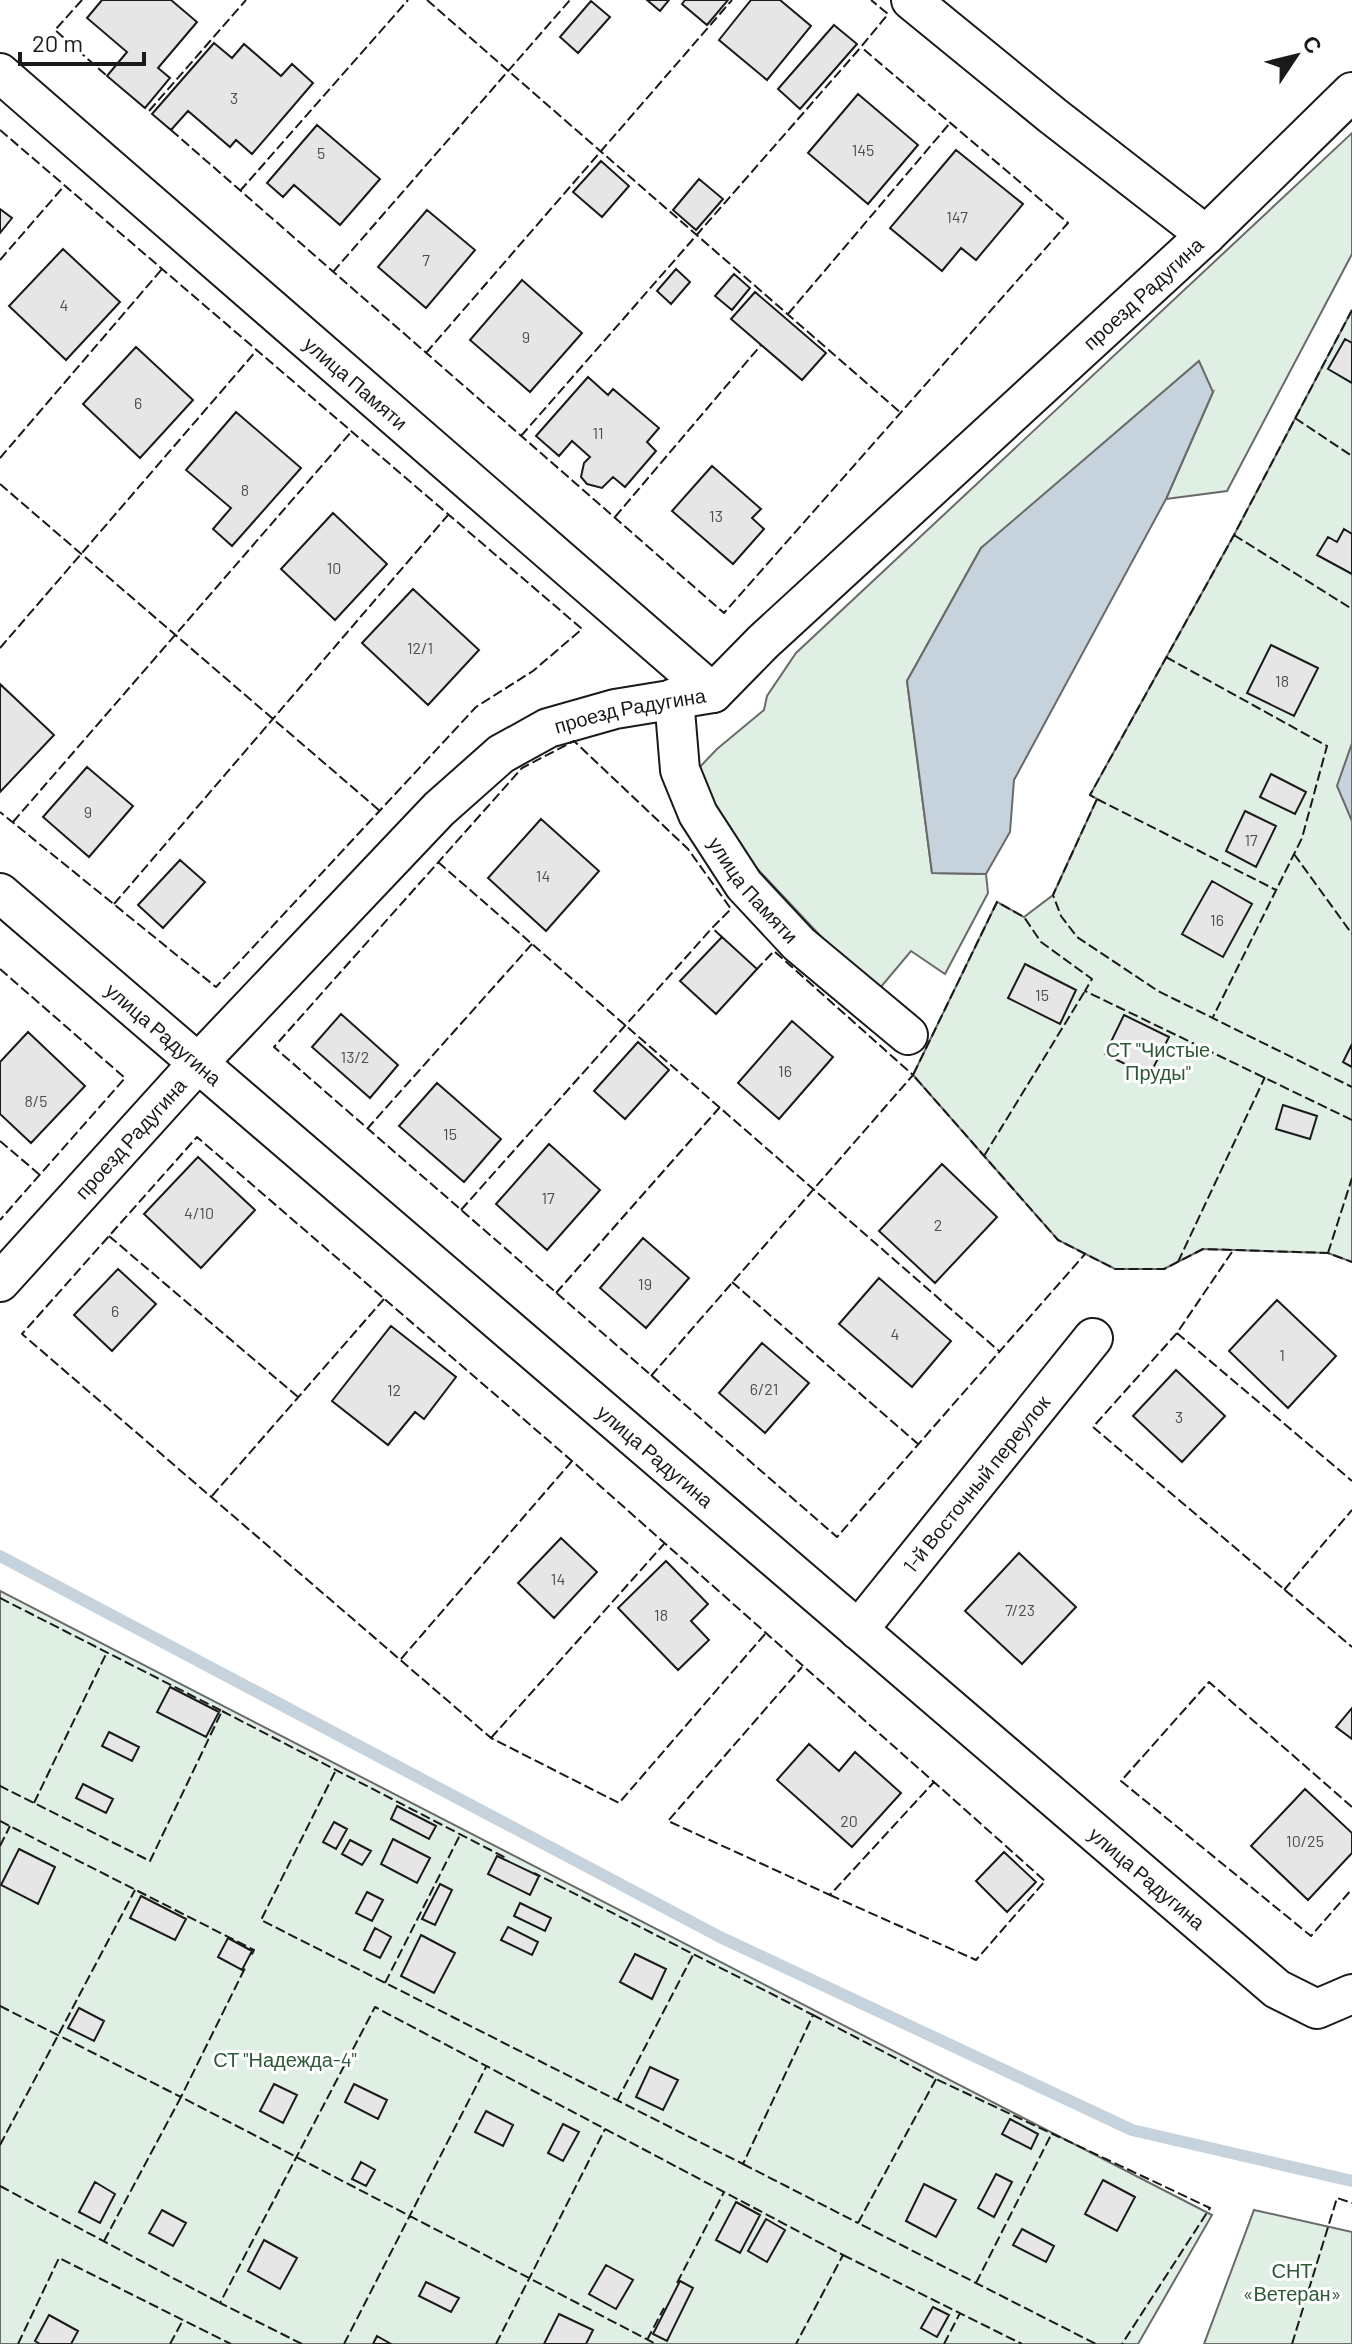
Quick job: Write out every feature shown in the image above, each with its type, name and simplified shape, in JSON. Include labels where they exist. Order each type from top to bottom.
[{"type":"street","points":[[911,0],[1065,126],[1206,235]]},
{"type":"street","name":"улица Памяти","points":[[0,73],[713,693]]},
{"type":"street","name":"проезд Радугина","points":[[0,1282],[199,1062],[439,809],[501,754],[548,728],[615,709],[713,693],[775,632],[1206,235],[1352,92]]},
{"type":"street","name":"улица Памяти","points":[[674,698],[680,770],[698,814],[744,885],[799,944],[908,1035]]},
{"type":"street","name":"улица Радугина","points":[[0,893],[1277,1989],[1317,2009],[1352,1994]]},
{"type":"street","name":"1-й Восточный переулок","points":[[858,1630],[1093,1338]]},
{"type":"green space","points":[[1352,133],[1352,254],[1227,491],[1166,499],[1213,392],[981,548],[907,681],[932,873],[986,874],[988,893],[945,974],[911,951],[875,994],[734,844],[696,771],[764,710],[767,696],[796,653]]},
{"type":"green space","name":"СТ \"Чистые Пруды\"","points":[[1352,310],[1352,1262],[1328,1253],[1203,1249],[1164,1269],[1115,1269],[1058,1240],[913,1075],[997,902],[1024,917],[1053,895],[1097,799],[1090,795],[1234,535]]},
{"type":"green space","name":"СТ \"Надежда-4\"","points":[[0,1591],[1212,2215],[1138,2344],[0,2344]]},
{"type":"green space","name":"СНТ «Ветеран»","points":[[1254,2210],[1352,2232],[1352,2344],[1204,2344]]},
{"type":"shaded area","points":[[1199,361],[1213,392],[1166,499],[1014,780],[1010,832],[986,874],[932,873],[907,681],[981,548]]},
{"type":"shaded area","points":[[1352,743],[1352,821],[1337,786]]},
{"type":"building","points":[[102,0],[171,0],[197,22],[158,68],[170,78],[145,108],[107,76],[127,52],[87,18]]},
{"type":"building","points":[[647,0],[669,0],[660,11]]},
{"type":"building","points":[[685,0],[728,0],[707,25],[682,4]]},
{"type":"building","points":[[751,0],[780,0],[811,26],[767,80],[719,40]]},
{"type":"building","points":[[591,1],[610,17],[578,53],[560,37]]},
{"type":"building","points":[[834,25],[857,44],[800,109],[778,89]]},
{"type":"building","points":[[214,43],[232,58],[244,44],[281,76],[292,64],[313,83],[252,154],[236,140],[230,147],[188,111],[171,130],[152,114]]},
{"type":"building","points":[[858,94],[918,145],[868,204],[808,153]]},
{"type":"building","points":[[317,125],[380,179],[340,225],[294,185],[283,197],[267,183]]},
{"type":"building","points":[[956,150],[1023,204],[976,260],[961,248],[942,271],[890,228]]},
{"type":"building","points":[[601,161],[629,186],[602,217],[573,192]]},
{"type":"building","points":[[699,179],[723,199],[696,230],[673,210]]},
{"type":"building","points":[[0,209],[12,218],[0,233]]},
{"type":"building","points":[[427,210],[475,250],[426,308],[378,267]]},
{"type":"building","points":[[63,249],[120,302],[66,360],[9,306]]},
{"type":"building","points":[[676,269],[690,282],[671,304],[657,291]]},
{"type":"building","points":[[734,274],[750,288],[732,310],[715,296]]},
{"type":"building","points":[[522,280],[582,333],[530,392],[470,340]]},
{"type":"building","points":[[755,292],[826,353],[802,380],[731,319]]},
{"type":"building","points":[[1345,339],[1352,343],[1352,383],[1328,369]]},
{"type":"building","points":[[136,347],[193,400],[140,458],[83,404]]},
{"type":"building","points":[[588,377],[608,395],[613,389],[659,428],[647,442],[656,451],[625,487],[613,477],[602,488],[587,484],[581,477],[584,463],[590,457],[572,441],[559,456],[536,436]]},
{"type":"building","points":[[236,412],[301,468],[232,546],[213,529],[231,508],[186,470]]},
{"type":"building","points":[[712,466],[761,509],[752,518],[764,529],[733,564],[672,511]]},
{"type":"building","points":[[333,513],[387,564],[335,620],[281,569]]},
{"type":"building","points":[[1344,529],[1352,534],[1352,574],[1317,555],[1328,537],[1337,542]]},
{"type":"building","points":[[413,589],[479,650],[428,705],[362,643]]},
{"type":"building","points":[[1271,645],[1318,668],[1294,716],[1247,693]]},
{"type":"building","points":[[0,684],[54,735],[0,792]]},
{"type":"building","points":[[87,767],[133,806],[89,857],[43,817]]},
{"type":"building","points":[[1271,774],[1306,792],[1295,814],[1260,797]]},
{"type":"building","points":[[1245,811],[1276,826],[1256,867],[1226,851]]},
{"type":"building","points":[[541,819],[599,871],[546,931],[488,878]]},
{"type":"building","points":[[180,860],[205,882],[163,928],[138,905]]},
{"type":"building","points":[[1212,881],[1252,904],[1223,957],[1182,934]]},
{"type":"building","points":[[722,937],[757,969],[716,1014],[680,981]]},
{"type":"building","points":[[1025,964],[1076,990],[1060,1024],[1008,998]]},
{"type":"building","points":[[341,1014],[398,1065],[370,1098],[312,1047]]},
{"type":"building","points":[[1124,1015],[1169,1037],[1149,1076],[1105,1054]]},
{"type":"building","points":[[792,1021],[833,1057],[779,1119],[738,1083]]},
{"type":"building","points":[[28,1032],[85,1086],[31,1143],[0,1114],[0,1062]]},
{"type":"building","points":[[638,1042],[669,1070],[625,1119],[594,1091]]},
{"type":"building","points":[[1352,1044],[1352,1067],[1343,1062]]},
{"type":"building","points":[[437,1083],[501,1139],[464,1182],[399,1126]]},
{"type":"building","points":[[1283,1105],[1317,1116],[1310,1139],[1276,1129]]},
{"type":"building","points":[[549,1144],[600,1190],[547,1250],[496,1204]]},
{"type":"building","points":[[198,1157],[255,1210],[201,1268],[144,1214]]},
{"type":"building","points":[[942,1164],[997,1217],[935,1283],[879,1231]]},
{"type":"building","points":[[643,1238],[689,1278],[646,1328],[600,1288]]},
{"type":"building","points":[[118,1269],[156,1304],[112,1351],[74,1315]]},
{"type":"building","points":[[879,1278],[951,1341],[912,1387],[839,1324]]},
{"type":"building","points":[[1277,1300],[1336,1356],[1288,1408],[1229,1351]]},
{"type":"building","points":[[391,1326],[456,1377],[424,1419],[415,1412],[388,1445],[332,1401]]},
{"type":"building","points":[[762,1343],[809,1383],[765,1433],[719,1393]]},
{"type":"building","points":[[1176,1370],[1225,1416],[1182,1462],[1133,1416]]},
{"type":"building","points":[[561,1538],[597,1572],[554,1618],[518,1583]]},
{"type":"building","points":[[1019,1553],[1076,1607],[1022,1664],[965,1611]]},
{"type":"building","points":[[666,1561],[708,1604],[691,1621],[709,1640],[678,1670],[618,1608]]},
{"type":"building","points":[[170,1687],[219,1712],[206,1737],[157,1712]]},
{"type":"building","points":[[1352,1708],[1352,1739],[1336,1727]]},
{"type":"building","points":[[109,1732],[139,1747],[132,1761],[102,1746]]},
{"type":"building","points":[[809,1744],[839,1771],[855,1752],[901,1793],[852,1847],[777,1780]]},
{"type":"building","points":[[83,1784],[113,1799],[106,1813],[76,1798]]},
{"type":"building","points":[[1305,1789],[1352,1833],[1352,1853],[1308,1900],[1251,1846]]},
{"type":"building","points":[[397,1806],[436,1826],[429,1839],[391,1819]]},
{"type":"building","points":[[334,1822],[347,1829],[336,1849],[323,1842]]},
{"type":"building","points":[[393,1839],[430,1858],[417,1883],[381,1864]]},
{"type":"building","points":[[350,1840],[371,1851],[362,1865],[342,1854]]},
{"type":"building","points":[[19,1849],[55,1867],[38,1904],[1,1885]]},
{"type":"building","points":[[1004,1852],[1036,1882],[1007,1912],[976,1881]]},
{"type":"building","points":[[497,1856],[539,1876],[530,1895],[488,1874]]},
{"type":"building","points":[[440,1884],[452,1890],[435,1925],[422,1919]]},
{"type":"building","points":[[367,1892],[383,1900],[372,1921],[356,1913]]},
{"type":"building","points":[[141,1896],[186,1919],[175,1940],[130,1918]]},
{"type":"building","points":[[520,1903],[551,1918],[545,1931],[514,1916]]},
{"type":"building","points":[[508,1927],[538,1942],[532,1955],[501,1940]]},
{"type":"building","points":[[375,1928],[391,1937],[380,1958],[364,1950]]},
{"type":"building","points":[[421,1935],[455,1953],[434,1993],[401,1976]]},
{"type":"building","points":[[228,1938],[252,1951],[242,1970],[218,1957]]},
{"type":"building","points":[[635,1954],[666,1969],[652,1999],[620,1982]]},
{"type":"building","points":[[79,2008],[104,2021],[94,2041],[68,2028]]},
{"type":"building","points":[[650,2067],[678,2080],[663,2110],[636,2097]]},
{"type":"building","points":[[274,2084],[297,2095],[283,2123],[260,2111]]},
{"type":"building","points":[[354,2084],[387,2100],[378,2119],[345,2102]]},
{"type":"building","points":[[486,2111],[513,2125],[503,2146],[475,2132]]},
{"type":"building","points":[[1010,2119],[1038,2134],[1031,2149],[1002,2134]]},
{"type":"building","points":[[563,2124],[579,2132],[563,2161],[548,2153]]},
{"type":"building","points":[[361,2162],[375,2170],[366,2186],[352,2179]]},
{"type":"building","points":[[996,2174],[1012,2182],[994,2217],[978,2208]]},
{"type":"building","points":[[1103,2180],[1135,2197],[1117,2231],[1085,2214]]},
{"type":"building","points":[[95,2182],[115,2194],[100,2223],[79,2212]]},
{"type":"building","points":[[924,2184],[956,2200],[936,2237],[906,2221]]},
{"type":"building","points":[[736,2202],[760,2215],[740,2253],[716,2240]]},
{"type":"building","points":[[162,2210],[186,2223],[173,2246],[149,2233]]},
{"type":"building","points":[[766,2219],[785,2230],[767,2262],[748,2251]]},
{"type":"building","points":[[1022,2229],[1054,2246],[1046,2262],[1013,2245]]},
{"type":"building","points":[[264,2240],[297,2258],[280,2289],[248,2271]]},
{"type":"building","points":[[606,2265],[633,2280],[616,2309],[589,2294]]},
{"type":"building","points":[[680,2281],[693,2288],[667,2341],[653,2334]]},
{"type":"building","points":[[426,2282],[459,2298],[451,2312],[419,2296]]},
{"type":"building","points":[[933,2307],[949,2315],[937,2337],[921,2328]]},
{"type":"building","points":[[559,2314],[593,2330],[586,2344],[544,2344]]},
{"type":"building","points":[[49,2315],[78,2331],[71,2344],[40,2344],[35,2341]]},
{"type":"building","points":[[377,2336],[391,2344],[373,2344]]},
{"type":"waterway","points":[[0,1556],[720,1937],[1132,2130],[1352,2181]]},
{"type":"fence","points":[[82,0],[55,30],[107,76]]},
{"type":"fence","points":[[149,111],[246,0]]},
{"type":"fence","points":[[240,191],[408,0]]},
{"type":"fence","points":[[427,0],[901,413]]},
{"type":"fence","points":[[333,272],[570,0]]},
{"type":"fence","points":[[426,353],[732,0]]},
{"type":"fence","points":[[521,436],[888,14],[871,0]]},
{"type":"fence","points":[[171,130],[724,613],[1068,223],[861,47]]},
{"type":"fence","points":[[788,314],[950,123]]},
{"type":"fence","points":[[0,130],[582,629],[533,671],[476,707],[216,987],[0,812]]},
{"type":"fence","points":[[0,260],[65,185]]},
{"type":"fence","points":[[0,458],[162,269]]},
{"type":"fence","points":[[1352,310],[1234,535],[1090,795],[1097,799],[1053,895],[1061,916],[1077,937],[1158,991],[1352,1087]]},
{"type":"fence","points":[[615,517],[761,345]]},
{"type":"fence","points":[[0,648],[257,350]]},
{"type":"fence","points":[[1295,418],[1352,456]]},
{"type":"fence","points":[[13,822],[352,431]]},
{"type":"fence","points":[[0,484],[380,811]]},
{"type":"fence","points":[[114,904],[448,515]]},
{"type":"fence","points":[[1234,535],[1352,609]]},
{"type":"fence","points":[[1166,657],[1327,746],[1302,838],[1213,1017]]},
{"type":"fence","points":[[722,937],[712,928],[731,909],[688,849],[574,741],[522,768],[274,1047],[837,1537],[1085,1254]]},
{"type":"fence","points":[[1097,799],[1276,890]]},
{"type":"fence","points":[[1294,854],[1352,934]]},
{"type":"fence","points":[[438,862],[999,1351]]},
{"type":"fence","points":[[1352,1120],[1085,991],[1092,979],[1041,942],[1024,917],[997,902],[913,1075],[1058,1240],[1115,1269],[1164,1269],[1203,1249],[1328,1253],[1352,1262]]},
{"type":"fence","points":[[461,1210],[712,928]]},
{"type":"fence","points":[[367,1129],[532,944]]},
{"type":"fence","points":[[651,1376],[913,1075],[774,951],[757,969]]},
{"type":"fence","points":[[0,969],[125,1078],[0,1220]]},
{"type":"fence","points":[[984,1156],[1085,991]]},
{"type":"fence","points":[[1178,1262],[1265,1077]]},
{"type":"fence","points":[[556,1293],[720,1107]]},
{"type":"fence","points":[[765,1634],[619,1803],[491,1738],[22,1334],[197,1137],[572,1461],[934,1782],[830,1895],[668,1821],[802,1667]]},
{"type":"fence","points":[[0,1141],[40,1175]]},
{"type":"fence","points":[[1328,1253],[1352,1178]]},
{"type":"fence","points":[[109,1236],[298,1397]]},
{"type":"fence","points":[[1232,1252],[1177,1333],[1093,1427],[1352,1647]]},
{"type":"fence","points":[[732,1282],[918,1444]]},
{"type":"fence","points":[[212,1496],[384,1299]]},
{"type":"fence","points":[[1177,1333],[1352,1481]]},
{"type":"fence","points":[[401,1659],[572,1461]]},
{"type":"fence","points":[[1284,1590],[1352,1510]]},
{"type":"fence","points":[[491,1738],[664,1544]]},
{"type":"fence","points":[[0,1598],[222,1711],[150,1861],[0,1786]]},
{"type":"fence","points":[[34,1803],[107,1652]]},
{"type":"fence","points":[[1352,1807],[1209,1682],[1121,1781],[1311,1936],[1352,1889]]},
{"type":"fence","points":[[222,1711],[506,1858]]},
{"type":"fence","points":[[335,1772],[261,1920],[743,2164],[813,2015],[534,1873]]},
{"type":"fence","points":[[830,1895],[976,1960],[1045,1881],[934,1782]]},
{"type":"fence","points":[[0,1821],[254,1950],[251,1956]]},
{"type":"fence","points":[[0,1846],[10,1826]]},
{"type":"fence","points":[[385,1983],[460,1835]]},
{"type":"fence","points":[[0,2145],[135,1890]]},
{"type":"fence","points":[[617,2101],[694,1953]]},
{"type":"fence","points":[[0,2006],[181,2097],[246,1966]]},
{"type":"fence","points":[[302,2344],[220,2303],[375,2007],[843,2255],[796,2344]]},
{"type":"fence","points":[[813,2015],[936,2079],[1210,2208],[1122,2344]]},
{"type":"fence","points":[[344,2344],[486,2067]]},
{"type":"fence","points":[[936,2079],[858,2223],[1096,2344]]},
{"type":"fence","points":[[104,2241],[181,2097],[656,2344]]},
{"type":"fence","points":[[496,2344],[605,2129]]},
{"type":"fence","points":[[976,2283],[1052,2133]]},
{"type":"fence","points":[[743,2164],[858,2223]]},
{"type":"fence","points":[[0,2186],[220,2303]]},
{"type":"fence","points":[[677,2283],[724,2192]]},
{"type":"fence","points":[[1292,2344],[1337,2198],[1352,2203]]},
{"type":"fence","points":[[843,2255],[1022,2344]]},
{"type":"fence","points":[[18,2344],[59,2258],[231,2344]]},
{"type":"fence","points":[[647,2340],[664,2308]]},
{"type":"fence","points":[[944,2344],[960,2313]]},
{"type":"fence","points":[[170,2344],[183,2320]]}]
